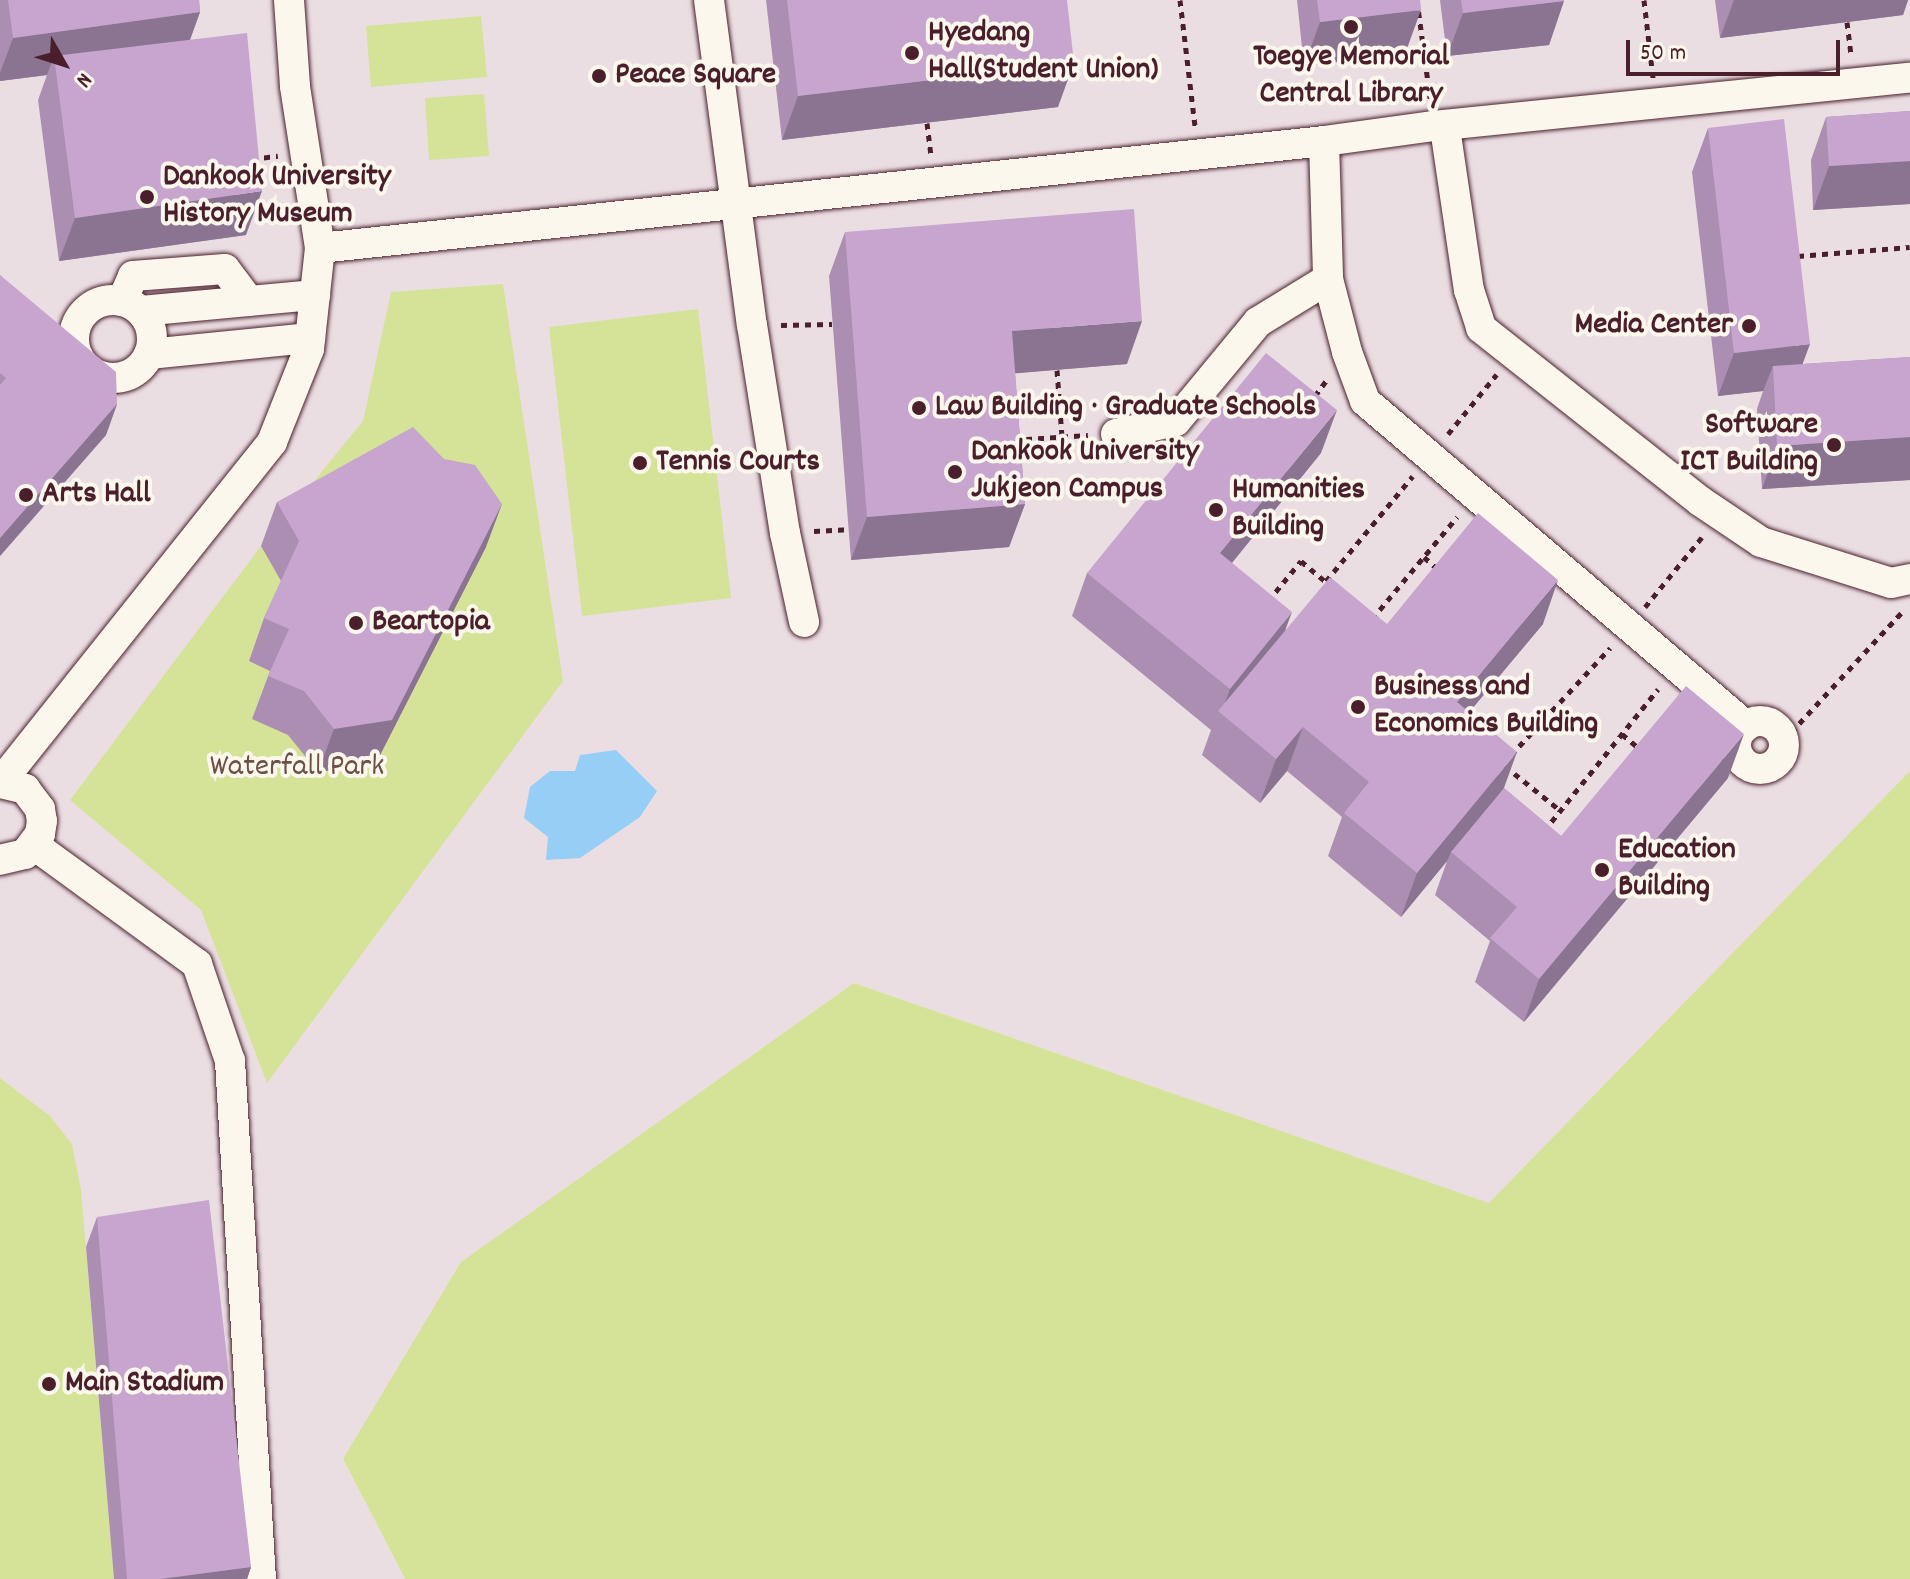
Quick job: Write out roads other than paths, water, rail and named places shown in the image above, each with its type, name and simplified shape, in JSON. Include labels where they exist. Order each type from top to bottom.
[{"type":"lane","points":[[0,783],[272,442],[310,338],[320,248],[295,86],[289,0]]},
{"type":"lane","points":[[709,0],[752,325],[785,533],[804,622]]},
{"type":"lane","points":[[320,248],[1910,78]]},
{"type":"lane","points":[[1440,127],[1469,290],[1481,328],[1720,514],[1761,542],[1891,583],[1910,579]]},
{"type":"lane","points":[[1324,141],[1328,279],[1347,352],[1365,401],[1746,726],[1768,723],[1783,741],[1776,762],[1754,769],[1741,760],[1736,746],[1746,726]]},
{"type":"lane","points":[[1116,434],[1176,421],[1258,322],[1328,279]]},
{"type":"lane","points":[[132,306],[152,332],[149,354],[132,373],[107,378],[95,374],[77,356],[74,331],[78,319],[98,302],[132,306],[315,295]]},
{"type":"lane","points":[[149,354],[310,338]]},
{"type":"lane","points":[[0,783],[13,784],[34,798],[42,821],[34,845],[25,854],[0,860]]},
{"type":"lane","points":[[34,845],[197,964],[230,1061],[261,1579]]},
{"type":"water","points":[[616,750],[657,791],[640,817],[580,858],[546,860],[548,837],[524,818],[530,787],[550,771],[575,771],[580,755]]},
{"type":"place","name":"Toegye Memorial Central Library","points":[[1351,27]]},
{"type":"place","name":"Hyedang Hall(Student Union)","points":[[912,53]]},
{"type":"place","name":"Peace Square","points":[[599,76]]},
{"type":"place","name":"Dankook University History Museum","points":[[147,197]]},
{"type":"place","name":"Media Center","points":[[1749,326]]},
{"type":"place","name":"Law Building · Graduate Schools","points":[[919,408]]},
{"type":"place","name":"Software ICT Building","points":[[1834,445]]},
{"type":"place","name":"Tennis Courts","points":[[640,463]]},
{"type":"place","name":"Dankook University Jukjeon Campus","points":[[955,472]]},
{"type":"place","name":"Arts Hall","points":[[26,495]]},
{"type":"place","name":"Humanities Building","points":[[1216,510]]},
{"type":"place","name":"Beartopia","points":[[356,623]]},
{"type":"place","name":"Business and Economics Building","points":[[1358,707]]},
{"type":"place","name":"Education Building","points":[[1602,870]]},
{"type":"place","name":"Main Stadium","points":[[49,1384]]},
{"type":"park label","name":"Waterfall Park","points":[[297,768]]}]
